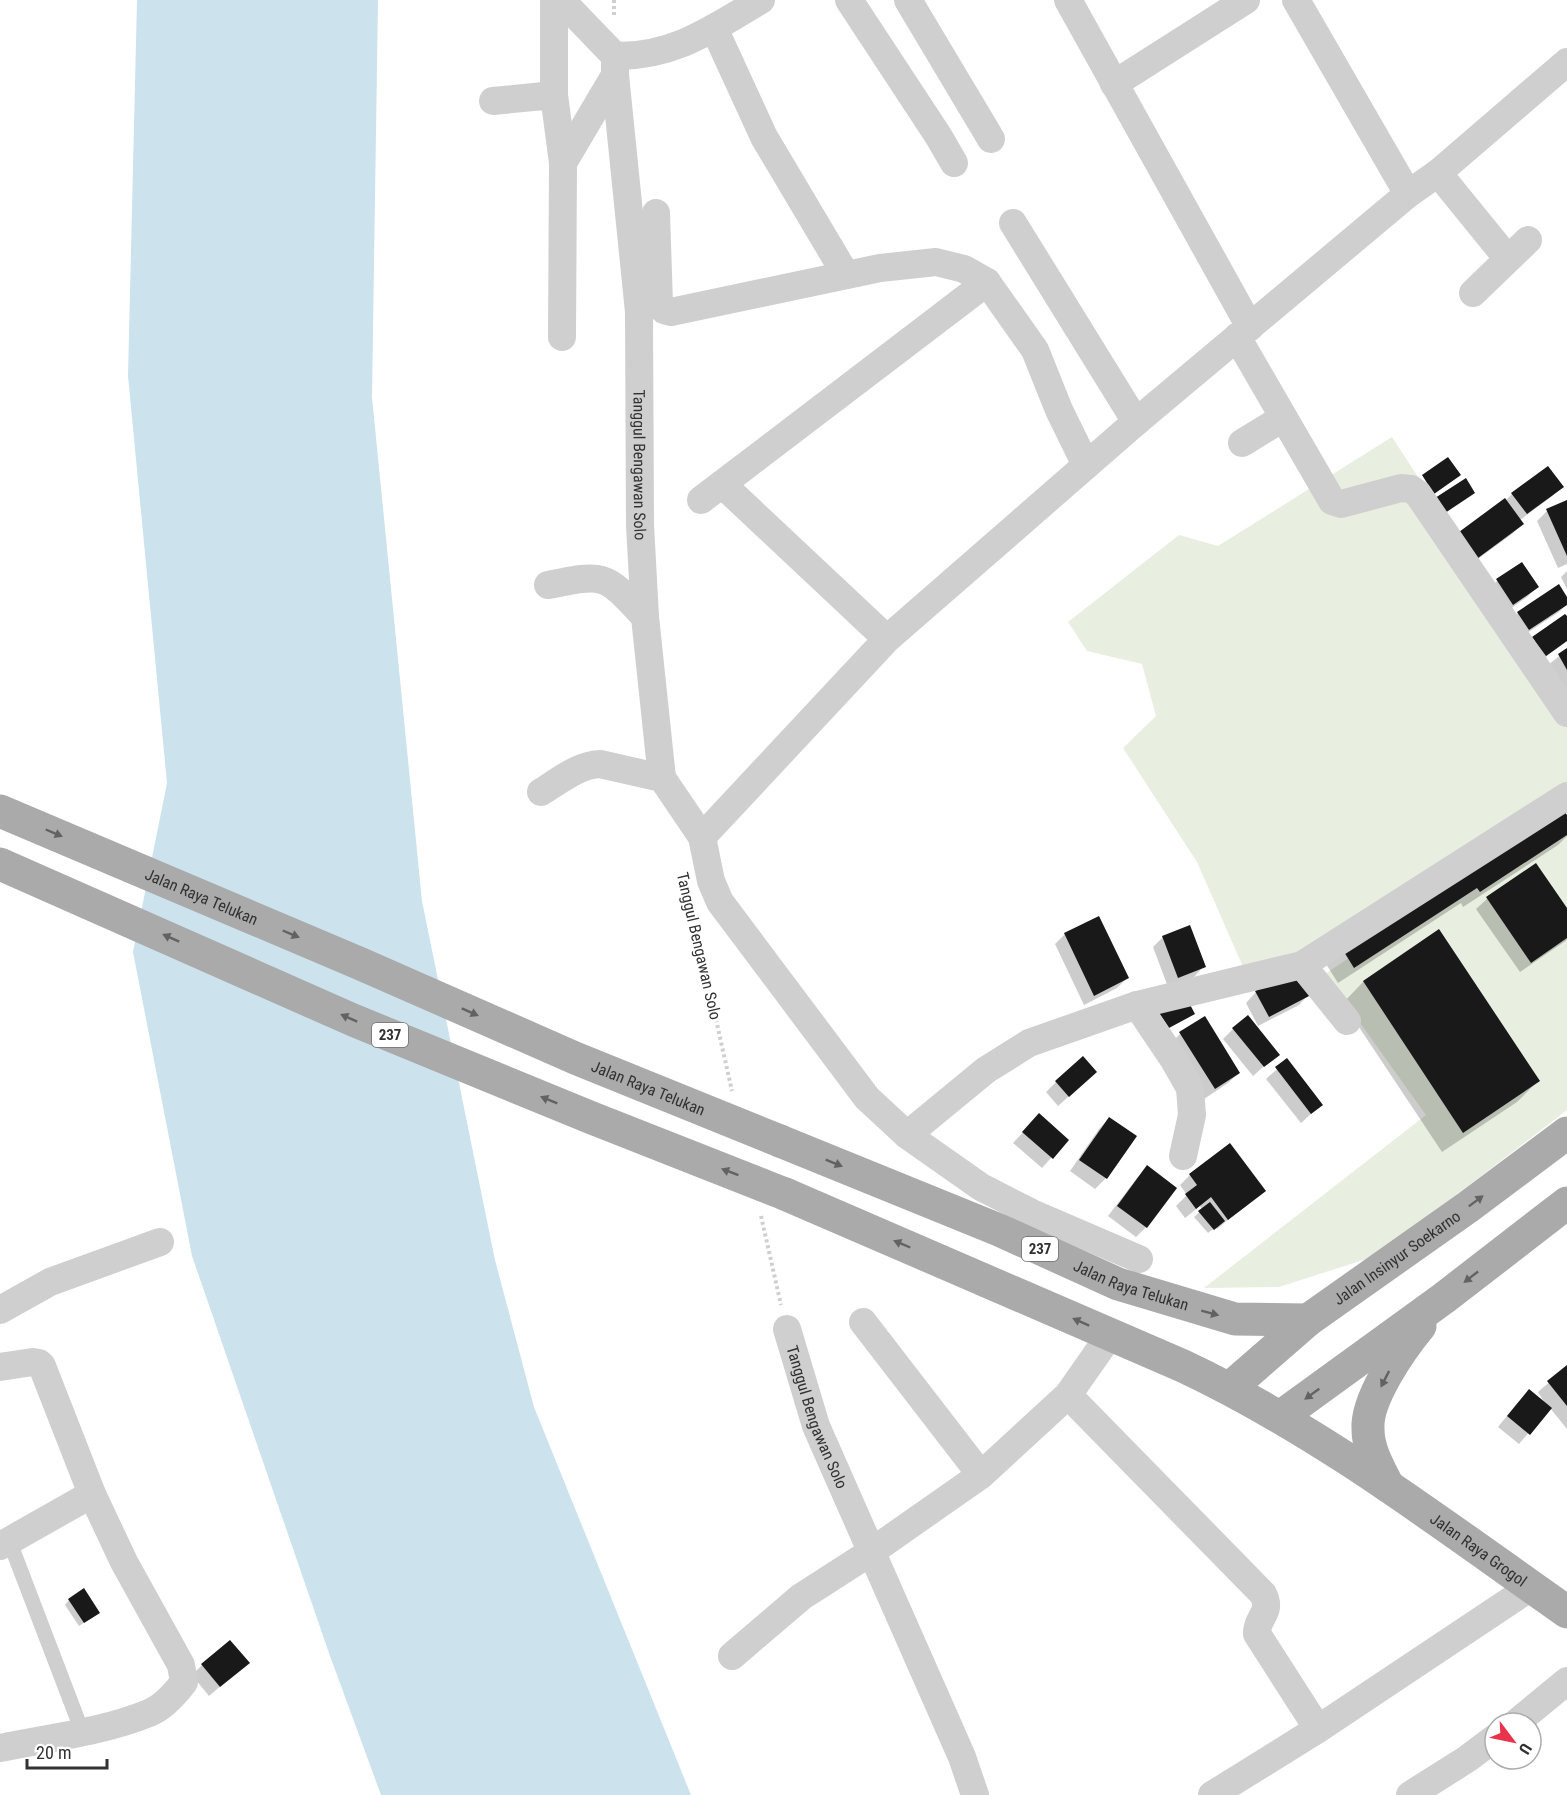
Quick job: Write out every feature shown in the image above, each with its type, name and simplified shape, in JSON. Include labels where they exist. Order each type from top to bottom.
[{"type":"main road","name":"Jalan Raya Telukan","points":[[0,811],[361,964],[575,1058],[999,1230],[1118,1284],[1235,1319],[1308,1320]]},
{"type":"main road","name":"237","points":[[0,864],[353,1020],[581,1113],[772,1203],[1110,1335],[1230,1388]]},
{"type":"main road","name":"Jalan Insinyur Soekarno","points":[[1230,1388],[1308,1320],[1468,1207],[1567,1133]]},
{"type":"main road","points":[[1280,1417],[1444,1298],[1567,1203]]},
{"type":"main road","points":[[1388,1486],[1370,1448],[1367,1427],[1369,1417],[1402,1348],[1444,1298]]},
{"type":"main road","name":"Jalan Raya Grogol","points":[[1230,1388],[1388,1486],[1567,1612]]},
{"type":"street","points":[[554,0],[554,95],[563,163],[562,337]]},
{"type":"street","points":[[561,0],[615,65]]},
{"type":"street","points":[[563,163],[615,65],[677,47],[761,0]]},
{"type":"street","points":[[849,0],[954,163]]},
{"type":"street","points":[[908,0],[991,139]]},
{"type":"street","points":[[1068,0],[1243,332],[1283,418],[1332,501],[1341,504],[1401,488],[1411,489],[1418,494],[1567,713]]},
{"type":"street","points":[[1114,84],[1246,0]]},
{"type":"street","points":[[1296,0],[1408,194]]},
{"type":"street","points":[[714,28],[764,137],[846,274]]},
{"type":"street","points":[[702,837],[887,639],[1136,422],[1408,194],[1438,173],[1567,62]]},
{"type":"street","name":"Tanggul Bengawan Solo","points":[[615,65],[639,312],[640,525],[645,617],[662,778]]},
{"type":"street","points":[[493,101],[554,95]]},
{"type":"street","points":[[1438,173],[1508,259]]},
{"type":"street","points":[[656,213],[659,304],[664,310],[671,312],[846,274],[936,262],[964,269],[987,282],[1035,350],[1059,410],[1086,465]]},
{"type":"street","points":[[1013,224],[1136,422]]},
{"type":"street","points":[[1473,293],[1528,240]]},
{"type":"street","points":[[887,639],[712,493],[987,282]]},
{"type":"street","points":[[1242,443],[1283,418]]},
{"type":"street","points":[[548,585],[582,578],[602,578],[617,587],[645,617]]},
{"type":"street","points":[[541,792],[583,766],[592,764],[662,778],[702,837],[711,881],[720,902],[867,1098],[908,1135],[981,1187],[1032,1213],[1139,1259]]},
{"type":"street","points":[[908,1135],[986,1070],[1029,1043],[1137,1005],[1302,965],[1567,796]]},
{"type":"street","points":[[1302,965],[1347,1021]]},
{"type":"street","points":[[1137,1005],[1190,1088],[1192,1115],[1183,1155]]},
{"type":"street","points":[[0,1310],[50,1282],[160,1242]]},
{"type":"street","points":[[863,1322],[981,1475]]},
{"type":"street","name":"Tanggul Bengawan Solo","points":[[787,1329],[816,1426],[962,1757],[975,1795]]},
{"type":"street","points":[[732,1656],[801,1598],[981,1475],[1068,1395],[1110,1335]]},
{"type":"street","points":[[0,1367],[33,1362],[42,1366],[92,1494],[124,1562],[181,1665],[184,1682],[173,1696],[151,1712],[82,1731],[0,1749]]},
{"type":"street","points":[[1068,1395],[1263,1594],[1267,1602],[1266,1611],[1257,1628],[1257,1634],[1318,1729]]},
{"type":"street","points":[[5,1543],[92,1494]]},
{"type":"street","points":[[1212,1795],[1318,1729],[1531,1587]]},
{"type":"street","points":[[1531,1711],[1567,1681]]},
{"type":"street","points":[[1410,1795],[1483,1747]]},
{"type":"lane","points":[[5,1543],[82,1731]]},
{"type":"path","name":"Tanggul Bengawan Solo","points":[[689,900],[734,1097]]},
{"type":"path","name":"Tanggul Bengawan Solo","points":[[772,1203],[787,1329]]},
{"type":"shaded area","points":[[1392,437],[1567,706],[1567,788],[1332,941],[1244,969],[1197,862],[1123,748],[1156,716],[1142,664],[1087,651],[1068,622],[1179,535],[1218,546]]},
{"type":"shaded area","points":[[1567,811],[1567,1110],[1379,1255],[1279,1287],[1204,1288],[1426,1115],[1325,974]]},
{"type":"water","points":[[137,0],[378,0],[372,397],[422,901],[495,1260],[534,1407],[691,1795],[381,1795],[330,1656],[192,1256],[133,952],[167,783],[128,376]]},
{"type":"building","points":[[1448,457],[1461,475],[1434,494],[1422,475]]},
{"type":"building","points":[[1548,466],[1564,487],[1527,514],[1511,493]]},
{"type":"building","points":[[1466,478],[1475,493],[1445,513],[1435,498]]},
{"type":"building","points":[[1505,498],[1524,524],[1478,558],[1459,532]]},
{"type":"building","points":[[1567,500],[1567,556],[1546,509]]},
{"type":"building","points":[[1522,562],[1539,587],[1513,605],[1496,579]]},
{"type":"building","points":[[1559,584],[1567,597],[1567,605],[1529,630],[1517,612]]},
{"type":"building","points":[[1565,614],[1567,616],[1567,641],[1546,656],[1532,637]]},
{"type":"building","points":[[1567,648],[1567,670],[1558,654]]},
{"type":"building","points":[[1560,805],[1567,815],[1567,835],[1480,892],[1477,888],[1354,968],[1341,947]]},
{"type":"building","points":[[1536,863],[1567,908],[1567,938],[1531,963],[1486,897]]},
{"type":"building","points":[[1099,916],[1129,978],[1094,996],[1064,933]]},
{"type":"building","points":[[1190,925],[1206,967],[1178,978],[1162,936]]},
{"type":"building","points":[[1439,929],[1540,1081],[1463,1133],[1363,981]]},
{"type":"building","points":[[1297,969],[1311,995],[1269,1017],[1255,991]]},
{"type":"building","points":[[1186,997],[1195,1014],[1169,1028],[1157,1010]]},
{"type":"building","points":[[1248,1015],[1280,1055],[1264,1067],[1232,1028]]},
{"type":"building","points":[[1205,1016],[1240,1073],[1215,1089],[1179,1032]]},
{"type":"building","points":[[1083,1056],[1097,1072],[1069,1097],[1055,1081]]},
{"type":"building","points":[[1287,1058],[1323,1105],[1311,1114],[1275,1067]]},
{"type":"building","points":[[1039,1113],[1069,1140],[1053,1159],[1022,1132]]},
{"type":"building","points":[[1109,1117],[1137,1136],[1107,1179],[1079,1160]]},
{"type":"building","points":[[1230,1143],[1266,1191],[1228,1220],[1211,1197],[1196,1209],[1185,1194],[1197,1185],[1189,1174]]},
{"type":"building","points":[[1147,1165],[1177,1188],[1147,1228],[1117,1206]]},
{"type":"building","points":[[1210,1202],[1225,1221],[1214,1230],[1198,1211]]},
{"type":"building","points":[[1567,1365],[1567,1406],[1547,1381]]},
{"type":"building","points":[[1529,1389],[1552,1408],[1530,1435],[1507,1416]]},
{"type":"building","points":[[84,1588],[100,1613],[84,1623],[68,1599]]},
{"type":"building","points":[[230,1640],[250,1663],[220,1687],[201,1664]]}]
